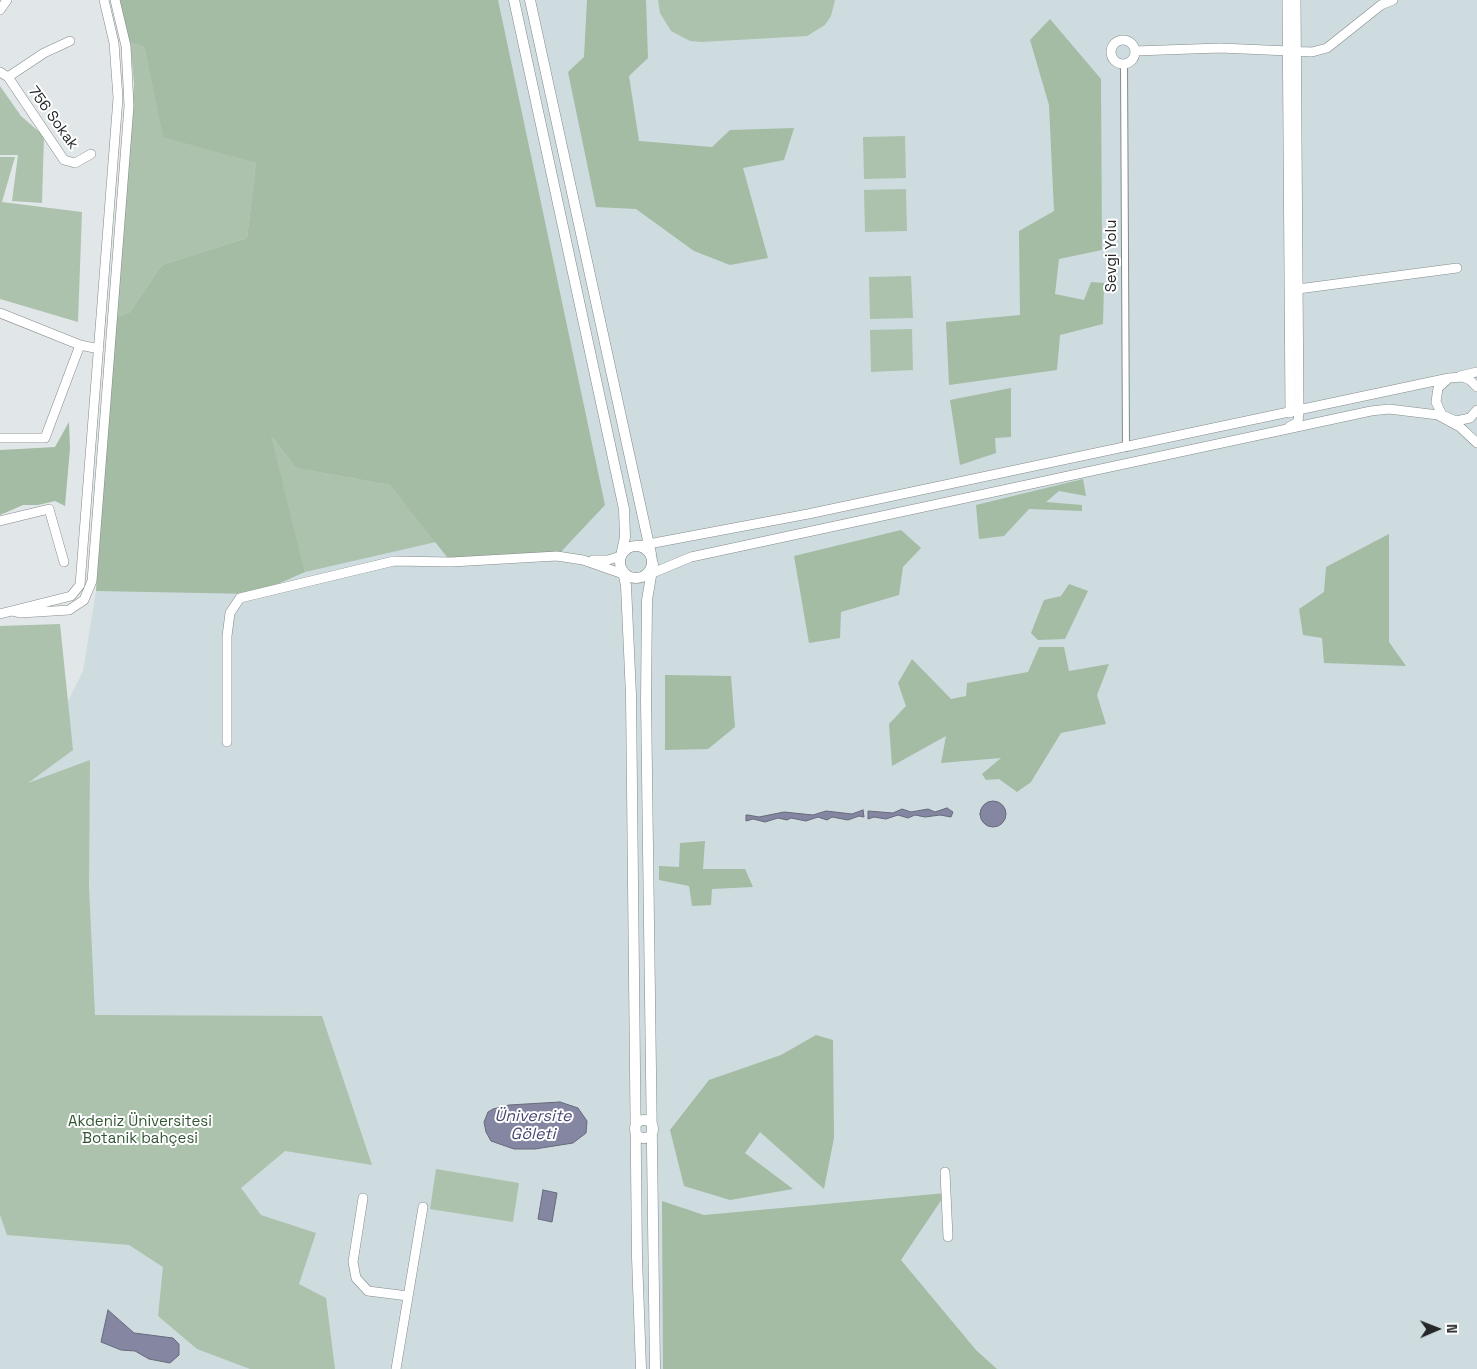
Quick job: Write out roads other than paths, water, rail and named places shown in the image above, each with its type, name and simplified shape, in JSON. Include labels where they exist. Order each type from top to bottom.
[{"type":"street","points":[[0,10],[7,0]]},
{"type":"street","points":[[0,614],[21,607],[71,596],[80,585],[118,98],[114,43],[104,0]]},
{"type":"street","points":[[12,611],[21,613],[68,610],[84,600],[92,581],[129,106],[126,46],[115,0]]},
{"type":"street","points":[[514,0],[624,509],[625,537],[620,566],[624,573],[626,586],[631,695],[635,1129],[640,1369]]},
{"type":"street","points":[[530,0],[647,560],[646,700],[656,1369]]},
{"type":"street","points":[[1287,0],[1292,52],[1298,289],[1295,412]]},
{"type":"street","points":[[1268,434],[1298,422],[1295,412],[1292,52],[1296,0]]},
{"type":"street","points":[[1135,51],[1220,48],[1312,52],[1327,48],[1381,4],[1393,0]]},
{"type":"street","points":[[1122,39],[1131,42],[1135,51],[1132,60],[1124,64],[1119,64],[1112,57],[1111,48],[1113,43],[1122,39]]},
{"type":"street","points":[[8,77],[44,53],[70,41]]},
{"type":"street","name":"Sevgi Yolu","points":[[1124,64],[1126,448]]},
{"type":"street","name":"756 Sokak","points":[[0,72],[8,77],[64,160],[75,163],[91,154]]},
{"type":"street","points":[[1298,289],[1457,268]]},
{"type":"street","points":[[0,313],[80,345],[99,349]]},
{"type":"street","points":[[0,438],[44,438],[80,345]]},
{"type":"street","points":[[583,560],[624,573],[631,578],[647,560],[808,514],[1477,372]]},
{"type":"street","points":[[1477,387],[1470,380],[1453,377],[1438,388],[1436,402],[1442,415],[1477,443]]},
{"type":"street","points":[[227,742],[227,636],[230,613],[240,598],[394,561],[470,561],[557,556],[583,560],[608,560],[621,556],[628,548],[647,560],[691,557],[1388,409],[1427,413],[1463,421],[1470,418],[1477,410]]},
{"type":"street","points":[[0,521],[49,510],[64,562]]},
{"type":"street","points":[[635,1129],[638,1136],[644,1138],[651,1135],[653,1129]]},
{"type":"street","points":[[945,1172],[948,1237]]},
{"type":"street","points":[[363,1198],[353,1262],[356,1278],[368,1291],[408,1296]]},
{"type":"street","points":[[396,1369],[423,1207]]},
{"type":"street","points":[[640,1332],[655,1333]]},
{"type":"water","points":[[993,801],[1002,805],[1006,814],[1002,823],[993,827],[984,823],[980,814],[984,805]]},
{"type":"water","points":[[947,808],[953,812],[951,817],[915,815],[908,818],[898,815],[886,819],[874,817],[868,819],[868,811],[893,813],[902,809],[911,812],[928,809],[935,812]]},
{"type":"water","points":[[863,810],[864,817],[859,816],[848,820],[832,817],[827,820],[818,817],[806,821],[778,818],[765,822],[753,819],[746,821],[746,815],[759,817],[784,812],[813,815],[826,811],[852,814]]},
{"type":"water","name":"Üniversite Göleti","points":[[560,1102],[578,1108],[587,1121],[586,1133],[573,1143],[535,1149],[514,1149],[491,1141],[486,1132],[484,1122],[488,1112],[493,1109],[509,1105]]},
{"type":"water","points":[[543,1190],[557,1193],[552,1222],[538,1219]]},
{"type":"water","points":[[108,1310],[134,1333],[173,1338],[179,1344],[179,1355],[170,1363],[149,1359],[135,1351],[121,1350],[101,1342]]},
{"type":"park label","name":"Akdeniz Üniversitesi Botanik bahçesi","points":[[140,1130]]}]
